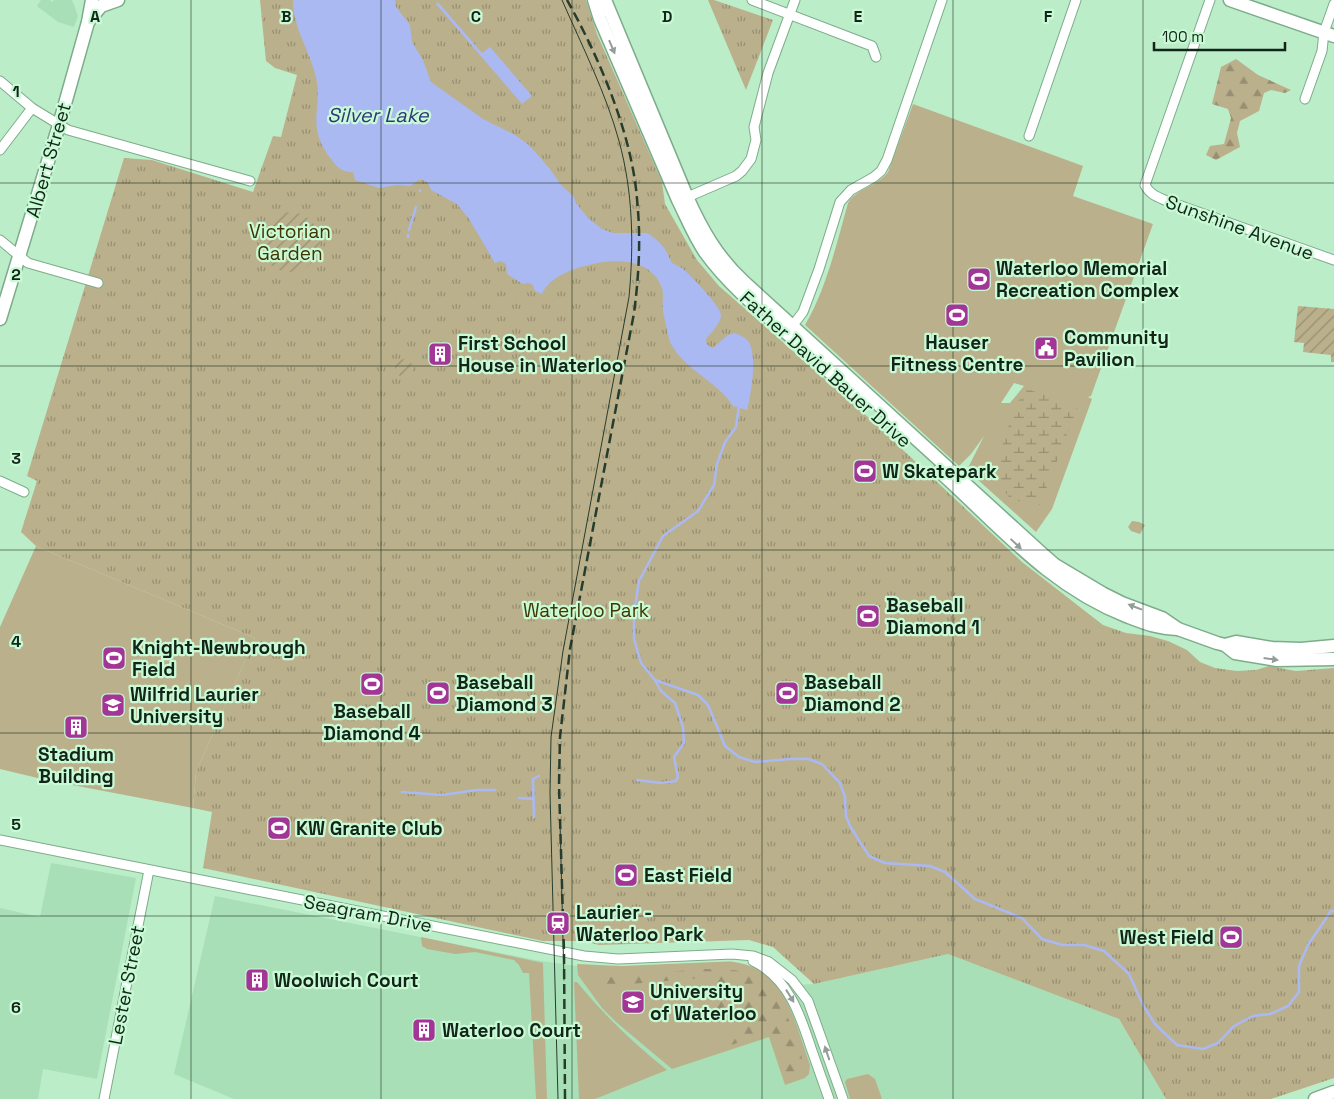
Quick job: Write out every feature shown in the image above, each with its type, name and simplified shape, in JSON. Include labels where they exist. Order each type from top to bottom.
[{"type":"street","name":"Albert Street","points":[[0,320],[59,125],[88,22],[92,0]]},
{"type":"street","points":[[88,22],[100,6],[118,0]]},
{"type":"street","name":"Father David Bauer Drive","points":[[598,0],[600,19],[683,199],[692,229],[705,252],[740,291],[790,330],[1031,558],[1056,578],[1097,603],[1157,628],[1178,629],[1225,645],[1235,653],[1278,660],[1334,658]]},
{"type":"street","points":[[752,0],[872,46],[876,57]]},
{"type":"street","points":[[683,199],[736,176],[751,159],[756,140],[754,127],[768,74],[795,0]]},
{"type":"street","points":[[790,330],[804,307],[819,269],[840,202],[851,190],[881,171],[887,160],[942,0]]},
{"type":"street","points":[[1029,136],[1076,0]]},
{"type":"street","name":"Sunshine Avenue","points":[[1210,0],[1145,185],[1148,191],[1167,201],[1334,260]]},
{"type":"street","points":[[1230,0],[1329,34]]},
{"type":"street","points":[[1305,99],[1329,34],[1334,4]]},
{"type":"street","points":[[0,81],[32,108],[68,130],[250,181]]},
{"type":"street","points":[[0,150],[32,108]]},
{"type":"street","points":[[0,240],[28,263],[98,283]]},
{"type":"street","points":[[0,480],[24,492]]},
{"type":"street","name":"Father David Bauer Drive","points":[[1225,645],[1236,642],[1272,648],[1301,649],[1334,646]]},
{"type":"street","name":"Seagram Drive","points":[[0,840],[584,956],[618,959],[752,956],[769,962],[792,980],[802,992],[813,1012],[843,1099]]},
{"type":"street","name":"Lester Street","points":[[104,1099],[149,870]]},
{"type":"street","name":"Seagram Drive","points":[[740,955],[756,962],[772,973],[792,998],[802,1019],[829,1099]]},
{"type":"street","points":[[1315,1099],[1334,1092]]},
{"type":"shaded area","points":[[41,0],[50,0],[52,2],[54,0],[71,0],[78,16],[74,27],[58,22],[37,6]]},
{"type":"shaded area","points":[[51,863],[136,878],[97,1079],[43,1069],[38,1099],[0,1099],[0,908],[40,917]]},
{"type":"shaded area","name":"University of Waterloo","points":[[215,896],[535,960],[608,972],[773,986],[814,984],[948,954],[1119,1019],[1166,1099],[234,1099],[174,1074]]},
{"type":"green space","name":"Waterloo Park","points":[[260,0],[586,0],[597,34],[662,182],[665,204],[697,260],[719,286],[869,418],[1022,562],[1103,625],[1126,633],[1150,636],[1168,641],[1187,650],[1200,662],[1215,668],[1237,671],[1256,670],[1269,666],[1296,671],[1334,668],[1334,1078],[1271,1099],[1166,1099],[1119,1019],[948,954],[814,984],[773,947],[749,940],[599,945],[584,941],[543,941],[203,868],[212,812],[193,808],[196,772],[255,638],[36,546],[21,532],[37,481],[27,476],[124,158],[152,160],[253,192],[273,136],[281,137],[297,75],[275,68],[266,61]]},
{"type":"green space","points":[[708,0],[714,0],[773,20],[746,90]]},
{"type":"green space","points":[[1236,59],[1258,75],[1291,90],[1285,93],[1271,90],[1264,93],[1259,111],[1240,121],[1237,133],[1240,147],[1216,160],[1206,155],[1210,146],[1224,144],[1231,118],[1228,109],[1212,104],[1221,67]]},
{"type":"green space","name":"Waterloo Memorial Recreation Complex","points":[[913,104],[1083,166],[1073,196],[1153,224],[1091,396],[1088,397],[1092,399],[1052,509],[1036,532],[967,470],[984,436],[971,454],[959,466],[805,325],[825,281],[848,203],[857,194],[879,181],[888,172]],"holes":[[[1014,383],[1024,386],[1010,403],[1001,403]]]},
{"type":"green space","name":"Victorian Garden","points":[[290,212],[307,217],[315,225],[320,242],[315,259],[307,267],[290,272],[273,267],[265,259],[260,242],[265,225],[273,217]]},
{"type":"green space","points":[[1298,306],[1334,309],[1334,362],[1331,362],[1331,355],[1303,352],[1304,343],[1294,342]]},
{"type":"green space","points":[[400,359],[408,359],[413,364],[411,375],[400,377],[395,372],[395,364]]},
{"type":"green space","points":[[1027,389],[1078,406],[1040,505],[1011,500],[993,476],[1014,408]]},
{"type":"green space","points":[[1132,521],[1145,525],[1140,534],[1131,531],[1128,527]]},
{"type":"green space","name":"Wilfrid Laurier University","points":[[36,546],[255,638],[196,772],[193,808],[46,780],[0,769],[0,627]]},
{"type":"green space","points":[[421,937],[543,963],[547,1099],[536,1099],[529,973],[523,973],[514,960],[475,952],[455,954],[427,949],[422,946]]},
{"type":"green space","points":[[727,962],[752,967],[766,975],[777,987],[793,1016],[810,1065],[809,1074],[805,1078],[785,1085],[769,1037],[672,1069],[602,1008],[578,975],[577,964],[621,966]]},
{"type":"green space","points":[[702,969],[750,973],[764,982],[780,1003],[793,1030],[802,1056],[803,1066],[799,1077],[787,1082],[777,1047],[770,1032],[731,1045],[714,1005],[717,987],[700,978],[608,986],[589,979],[592,973],[610,977]]},
{"type":"green space","points":[[574,982],[577,982],[631,1039],[667,1070],[595,1099],[579,1099]]},
{"type":"green space","points":[[868,1074],[875,1079],[882,1099],[850,1099],[845,1082],[847,1079]]},
{"type":"water","name":"Silver Lake","points":[[293,0],[395,0],[396,7],[410,25],[412,42],[423,60],[431,82],[483,119],[515,135],[529,145],[561,185],[574,197],[576,203],[588,218],[602,229],[613,233],[646,233],[658,241],[665,249],[672,263],[682,268],[691,277],[717,306],[720,312],[719,322],[706,339],[709,346],[713,348],[728,335],[735,333],[748,341],[753,355],[753,365],[752,385],[747,410],[733,406],[719,390],[677,353],[671,344],[668,334],[663,311],[662,288],[657,278],[649,270],[630,262],[596,263],[573,270],[554,279],[542,294],[535,291],[533,285],[529,283],[523,284],[507,274],[506,264],[501,261],[495,263],[469,219],[457,204],[431,190],[428,183],[418,180],[411,186],[397,185],[379,188],[355,180],[353,172],[339,168],[331,159],[318,135],[316,124],[317,82],[295,19]]},
{"type":"water","points":[[438,2],[482,53],[490,47],[532,96],[522,104],[436,4]]},
{"type":"waterway","points":[[409,230],[416,207]]},
{"type":"waterway","points":[[739,406],[736,427],[725,442],[717,464],[714,485],[698,511],[663,536],[639,581],[634,613],[634,639],[641,663],[655,680],[698,695],[708,705],[725,746],[739,757],[755,762],[808,759],[822,764],[840,783],[845,797],[846,816],[850,826],[869,856],[885,863],[930,866],[945,872],[975,899],[1022,918],[1042,939],[1062,945],[1084,945],[1104,951],[1129,974],[1143,1005],[1155,1024],[1177,1045],[1203,1049],[1218,1043],[1234,1026],[1253,1016],[1270,1014],[1288,1006],[1299,992],[1299,966],[1308,945],[1331,911],[1334,911]]},
{"type":"waterway","points":[[637,780],[661,783],[676,781],[678,777],[674,757],[684,743],[683,727],[675,703],[661,691],[655,680]]},
{"type":"waterway","points":[[534,817],[533,779],[539,776]]},
{"type":"waterway","points":[[402,792],[442,795],[477,790],[495,790]]},
{"type":"waterway","points":[[519,798],[533,799]]},
{"type":"tram line","points":[[558,1099],[550,793],[551,737],[563,651],[629,297],[632,257],[630,199],[619,141],[601,87],[562,0]]},
{"type":"tram line","points":[[560,821],[564,980]]},
{"type":"railway","points":[[565,1099],[564,952],[559,785],[560,737],[570,649],[634,313],[639,242],[634,174],[621,122],[591,46],[567,0]]},
{"type":"place","name":"Waterloo Memorial Recreation Complex","points":[[979,279]]},
{"type":"place","name":"Hauser Fitness Centre","points":[[957,315]]},
{"type":"place","name":"Community Pavilion","points":[[1046,348]]},
{"type":"place","name":"First School House in Waterloo","points":[[440,354]]},
{"type":"place","name":"W Skatepark","points":[[865,471]]},
{"type":"place","name":"Baseball Diamond 1","points":[[868,616]]},
{"type":"place","name":"Knight-Newbrough Field","points":[[114,658]]},
{"type":"place","name":"Baseball Diamond 4","points":[[372,684]]},
{"type":"place","name":"Baseball Diamond 3","points":[[438,693]]},
{"type":"place","name":"Baseball Diamond 2","points":[[787,693]]},
{"type":"place","name":"Wilfrid Laurier University","points":[[113,705]]},
{"type":"place","name":"Stadium Building","points":[[76,727]]},
{"type":"place","name":"KW Granite Club","points":[[279,828]]},
{"type":"place","name":"East Field","points":[[626,875]]},
{"type":"place","name":"Laurier - Waterloo Park","points":[[558,923]]},
{"type":"place","name":"West Field","points":[[1231,937]]},
{"type":"place","name":"Woolwich Court","points":[[257,980]]},
{"type":"place","name":"University of Waterloo","points":[[633,1002]]},
{"type":"place","name":"Waterloo Court","points":[[424,1030]]}]
